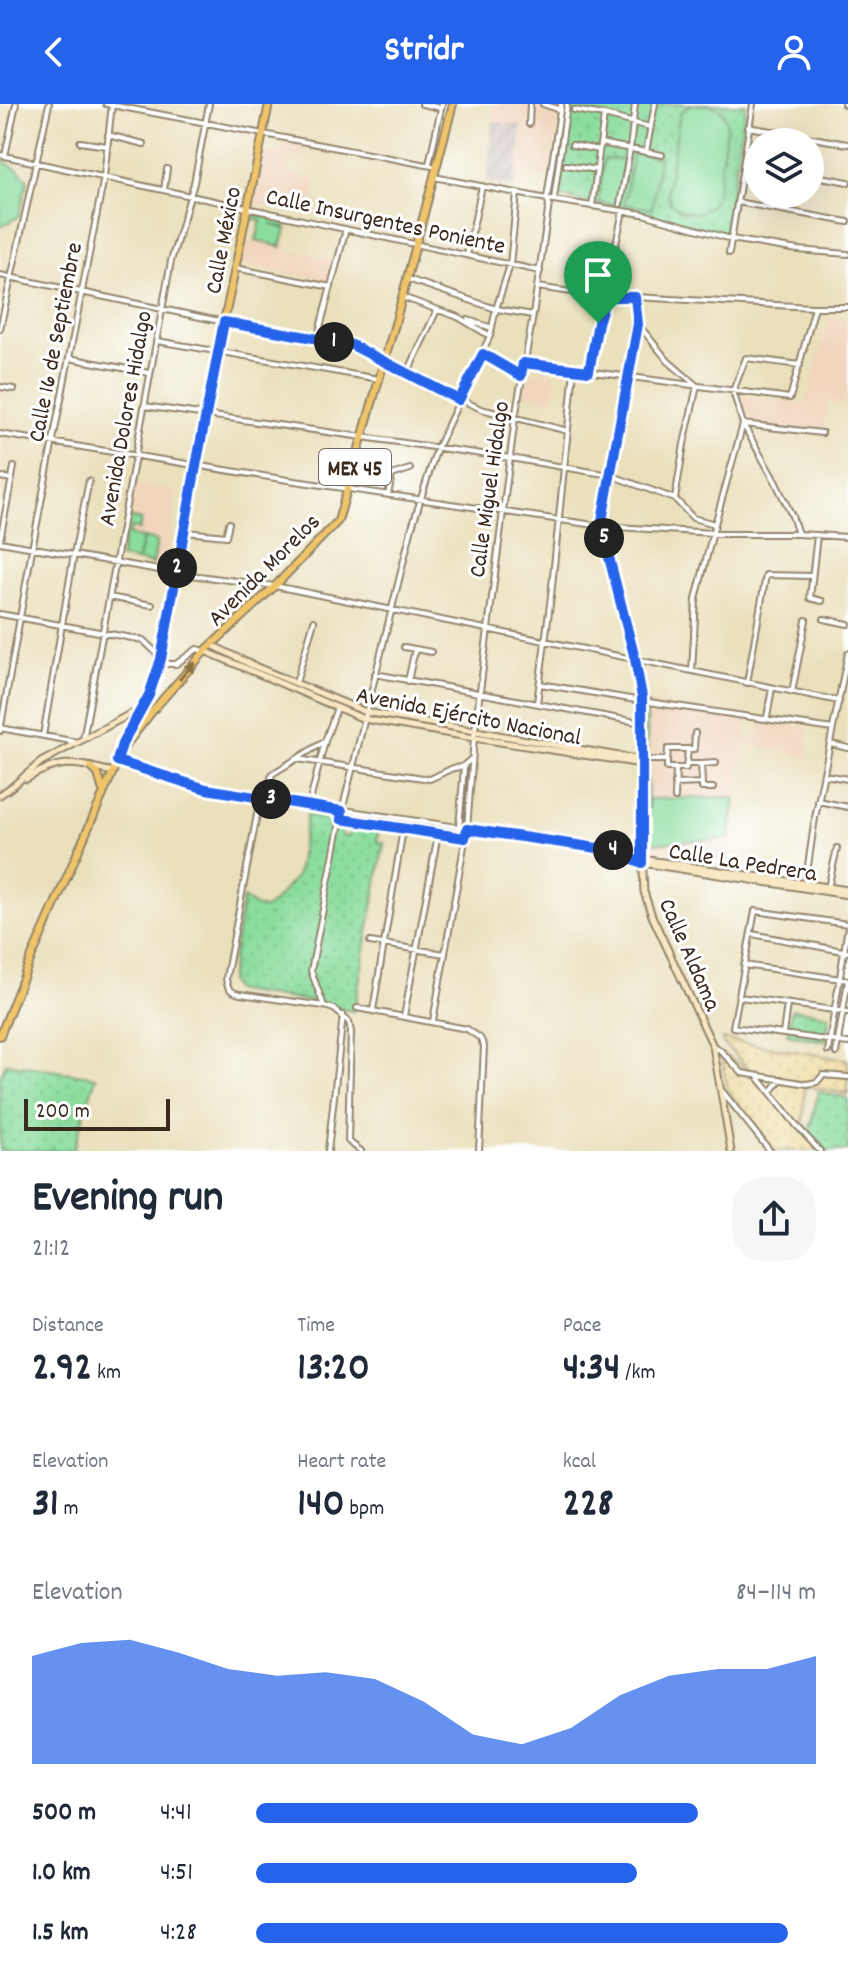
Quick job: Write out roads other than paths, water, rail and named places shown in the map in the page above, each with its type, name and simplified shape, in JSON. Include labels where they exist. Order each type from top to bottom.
[{"type":"main road","name":"Calle México","points":[[120,753],[149,695],[161,659],[205,415],[269,104]]},
{"type":"main road","name":"Avenida Morelos","points":[[120,753],[205,651],[336,524],[384,362],[453,104]]},
{"type":"main road","name":"Avenida Ejército Nacional","points":[[212,645],[250,667]]},
{"type":"main road","name":"Avenida Ejército Nacional","points":[[205,651],[365,716]]},
{"type":"main road","name":"Avenida Ejército Nacional","points":[[295,686],[337,707],[365,716],[642,762]]},
{"type":"main road","points":[[0,795],[41,762],[130,714],[137,716],[142,723]]},
{"type":"main road","name":"MEX 45","points":[[0,1036],[120,753]]},
{"type":"main road","name":"Calle Aldama","points":[[642,762],[644,892],[652,916],[713,1046],[731,1151]]},
{"type":"main road","points":[[14,785],[52,766],[68,764],[113,772]]},
{"type":"main road","points":[[91,767],[98,774],[104,793]]},
{"type":"main road","name":"Calle La Pedrera","points":[[642,861],[848,893]]},
{"type":"main road","name":"Calle La Pedrera","points":[[805,886],[848,893]]},
{"type":"street","points":[[3,155],[16,104]]},
{"type":"street","points":[[0,329],[49,104]]},
{"type":"street","points":[[110,104],[437,167]]},
{"type":"street","name":"Calle 16 de Septiembre","points":[[0,729],[104,177],[110,104]]},
{"type":"street","name":"Avenida Dolores Hidalgo","points":[[81,741],[171,261],[190,196],[209,104]]},
{"type":"street","points":[[422,104],[442,106],[429,165]]},
{"type":"street","points":[[529,124],[530,104]]},
{"type":"street","points":[[543,104],[563,106]]},
{"type":"street","points":[[620,204],[635,104]]},
{"type":"street","points":[[646,152],[655,104]]},
{"type":"street","points":[[729,253],[753,104]]},
{"type":"street","name":"Calle Miguel Hidalgo","points":[[550,201],[563,106]]},
{"type":"street","name":"Calle Miguel Hidalgo","points":[[474,735],[515,418],[563,106]]},
{"type":"street","points":[[574,110],[650,127]]},
{"type":"street","points":[[592,206],[604,115]]},
{"type":"street","points":[[748,127],[848,144]]},
{"type":"street","points":[[108,135],[144,144]]},
{"type":"street","points":[[80,142],[107,146]]},
{"type":"street","points":[[572,145],[630,149],[662,155]]},
{"type":"street","name":"Calle Insurgentes Poniente","points":[[3,155],[540,271]]},
{"type":"street","points":[[566,165],[597,170]]},
{"type":"street","points":[[164,190],[167,169]]},
{"type":"street","points":[[434,177],[550,201],[643,214],[731,239],[848,254]]},
{"type":"street","points":[[824,178],[848,182]]},
{"type":"street","points":[[467,255],[482,186]]},
{"type":"street","points":[[324,1006],[311,971],[352,768],[391,609],[437,448],[490,336],[510,265],[517,193]]},
{"type":"street","points":[[737,202],[848,222]]},
{"type":"street","points":[[589,371],[623,211]]},
{"type":"street","points":[[317,339],[346,229]]},
{"type":"street","points":[[235,268],[332,287]]},
{"type":"street","points":[[0,275],[224,322],[352,345],[481,409],[568,431]]},
{"type":"street","points":[[407,279],[496,309],[533,315]]},
{"type":"street","points":[[537,287],[606,297],[848,307]]},
{"type":"street","points":[[402,297],[492,328]]},
{"type":"street","name":"Calle Aldama","points":[[635,297],[638,324],[601,526],[635,659],[642,701],[642,762]]},
{"type":"street","points":[[523,363],[790,398],[815,307]]},
{"type":"street","points":[[407,374],[437,310]]},
{"type":"street","points":[[458,317],[490,336]]},
{"type":"street","points":[[638,324],[668,361],[697,386]]},
{"type":"street","points":[[156,341],[379,379]]},
{"type":"street","points":[[483,354],[521,376]]},
{"type":"street","points":[[69,358],[150,373]]},
{"type":"street","points":[[798,534],[775,481],[743,424],[733,391],[746,358],[800,365]]},
{"type":"street","points":[[537,703],[574,370]]},
{"type":"street","points":[[675,499],[697,386]]},
{"type":"street","points":[[0,387],[14,389]]},
{"type":"street","points":[[144,406],[610,475],[675,499],[693,518],[715,524]]},
{"type":"street","points":[[743,424],[822,433]]},
{"type":"street","points":[[692,671],[696,599],[743,424]]},
{"type":"street","points":[[0,434],[601,526],[848,537]]},
{"type":"street","points":[[14,467],[0,541],[176,573],[275,586],[839,701]]},
{"type":"street","points":[[388,495],[392,475],[410,469]]},
{"type":"street","points":[[0,477],[12,479]]},
{"type":"street","points":[[43,736],[89,481]]},
{"type":"street","points":[[183,531],[226,536],[229,523]]},
{"type":"street","points":[[817,535],[810,598],[822,601]]},
{"type":"street","points":[[747,683],[766,575],[812,576]]},
{"type":"street","points":[[109,597],[152,605]]},
{"type":"street","points":[[0,614],[143,640],[161,659],[172,665],[197,649],[205,651]]},
{"type":"street","points":[[824,619],[848,624]]},
{"type":"street","points":[[792,692],[806,620]]},
{"type":"street","points":[[295,686],[314,621]]},
{"type":"street","points":[[404,647],[431,652]]},
{"type":"street","points":[[408,681],[415,649]]},
{"type":"street","points":[[805,886],[818,801],[848,653]]},
{"type":"street","points":[[375,674],[642,723]]},
{"type":"street","points":[[540,684],[833,729]]},
{"type":"street","points":[[767,718],[772,688]]},
{"type":"street","points":[[309,805],[337,707]]},
{"type":"street","points":[[0,729],[81,741]]},
{"type":"street","points":[[688,749],[686,768],[667,768],[668,749],[688,749],[694,749],[695,733]]},
{"type":"street","points":[[433,1021],[467,829],[474,735]]},
{"type":"street","points":[[266,798],[274,772],[325,741]]},
{"type":"street","points":[[830,744],[848,748]]},
{"type":"street","points":[[297,759],[430,779],[464,766],[473,757]]},
{"type":"street","points":[[642,762],[667,760]]},
{"type":"street","name":"Calle La Pedrera","points":[[117,761],[198,787],[611,850],[642,861]]},
{"type":"street","points":[[687,764],[716,763]]},
{"type":"street","points":[[701,764],[702,788],[713,788]]},
{"type":"street","points":[[459,828],[464,766]]},
{"type":"street","points":[[675,798],[676,768]]},
{"type":"street","points":[[824,775],[848,779]]},
{"type":"street","points":[[675,784],[702,783]]},
{"type":"street","points":[[461,799],[469,802]]},
{"type":"street","points":[[818,801],[848,807]]},
{"type":"street","points":[[259,804],[227,985],[234,993],[334,1009],[349,1022],[348,1141],[361,1151]]},
{"type":"street","points":[[341,819],[465,838]]},
{"type":"street","points":[[373,1010],[403,829]]},
{"type":"street","points":[[404,1016],[438,834]]},
{"type":"street","points":[[828,888],[837,848]]},
{"type":"street","points":[[828,1051],[830,1040],[834,1010],[846,951],[848,926],[756,910],[733,1027],[783,1034],[830,1040],[838,1041],[848,1043]]},
{"type":"street","points":[[751,934],[846,951]]},
{"type":"street","points":[[370,942],[445,954]]},
{"type":"street","points":[[744,965],[848,980],[836,1053]]},
{"type":"street","points":[[739,997],[845,1012]]},
{"type":"street","points":[[783,1034],[788,1003]]},
{"type":"street","points":[[357,1008],[467,1029],[480,1038],[484,1046],[479,1151]]},
{"type":"street","points":[[328,1151],[343,1015]]},
{"type":"street","points":[[713,1046],[742,1073],[807,1084],[817,1082],[823,1075],[848,1077]]},
{"type":"street","points":[[757,1075],[820,1151]]},
{"type":"street","points":[[771,1092],[781,1079]]},
{"type":"street","points":[[721,1089],[770,1151]]}]
